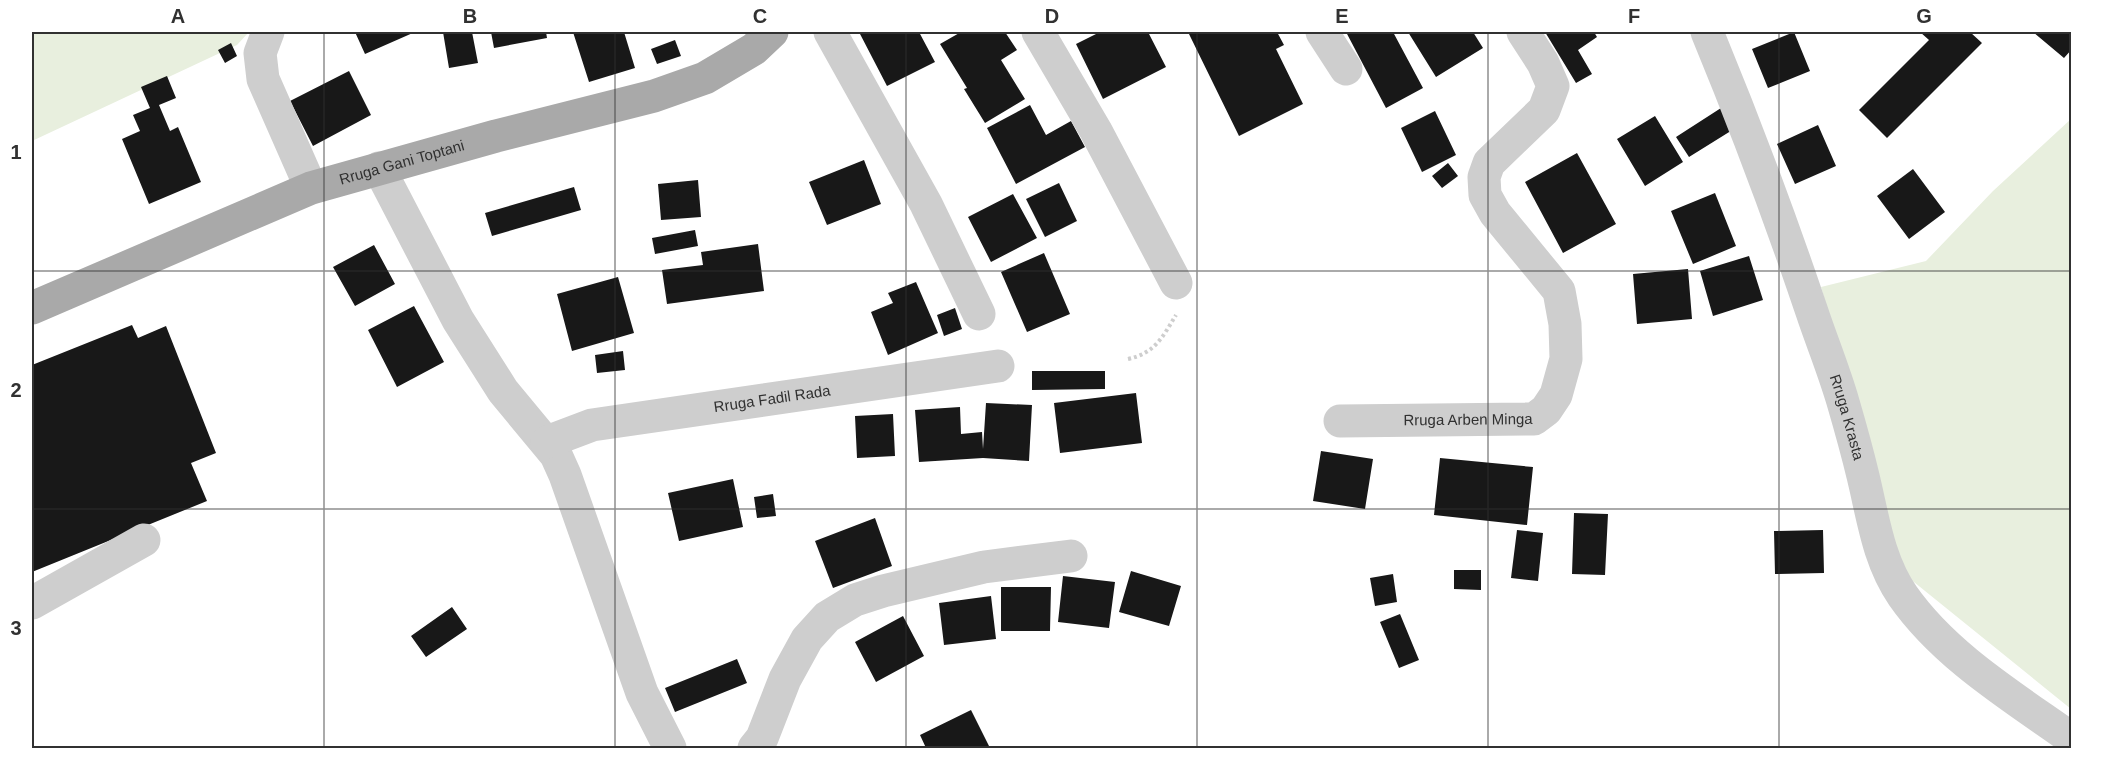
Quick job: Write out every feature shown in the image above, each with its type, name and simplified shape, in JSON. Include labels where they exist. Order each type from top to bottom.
[{"type":"main road","name":"Rruga Gani Toptani","points":[[32,308],[310,188],[496,136],[654,96],[705,78],[754,49],[772,32]]},
{"type":"street","points":[[268,32],[260,53],[263,79],[310,188]]},
{"type":"street","points":[[830,32],[926,204],[980,314]]},
{"type":"street","points":[[1038,32],[1096,131],[1176,283]]},
{"type":"street","points":[[1322,32],[1346,69]]},
{"type":"street","name":"Rruga Arben Minga","points":[[1340,422],[1534,419],[1546,410],[1556,395],[1566,359],[1564,324],[1558,291],[1495,213],[1485,195],[1484,177],[1489,163],[1544,110],[1553,86],[1543,63],[1523,32]]},
{"type":"street","name":"Rruga Krasta","points":[[1707,32],[1742,116],[1835,379],[1863,475],[1874,530],[1889,570],[1902,594],[1923,621],[1957,653],[1989,680],[2072,739]]},
{"type":"street","points":[[379,168],[458,320],[503,391],[556,455],[642,693],[670,748]]},
{"type":"street","name":"Rruga Fadil Rada","points":[[547,442],[592,425],[998,366]]},
{"type":"street","points":[[32,603],[144,540]]},
{"type":"street","points":[[754,748],[762,738],[785,679],[807,639],[827,617],[855,600],[984,567],[1071,556]]},
{"type":"path","points":[[1128,359],[1144,355],[1162,338],[1172,323],[1176,315],[1176,283]]},
{"type":"green space","points":[[32,32],[249,32],[237,45],[32,141]]},
{"type":"green space","points":[[2071,119],[2071,709],[1904,574],[1821,287],[1926,261],[1993,191]]},
{"type":"building","points":[[355,32],[415,32],[365,54]]},
{"type":"building","points":[[443,32],[472,32],[478,63],[449,68]]},
{"type":"building","points":[[491,32],[546,32],[547,38],[494,48]]},
{"type":"building","points":[[573,32],[624,32],[635,68],[589,82]]},
{"type":"building","points":[[859,32],[919,32],[935,62],[887,86]]},
{"type":"building","points":[[961,32],[1005,32],[1017,50],[1001,60],[1025,99],[985,123],[940,44]]},
{"type":"building","points":[[1100,32],[1148,32],[1166,67],[1103,99],[1076,44]]},
{"type":"building","points":[[1195,32],[1277,32],[1284,45],[1276,49],[1303,104],[1239,136],[1189,34]]},
{"type":"building","points":[[1346,32],[1393,32],[1423,88],[1386,108]]},
{"type":"building","points":[[1408,32],[1473,32],[1483,48],[1436,77]]},
{"type":"building","points":[[1545,32],[1594,32],[1597,37],[1578,50],[1592,74],[1576,83]]},
{"type":"building","points":[[1794,32],[1810,71],[1768,88],[1752,49]]},
{"type":"building","points":[[1920,32],[1970,32],[1982,43],[1887,138],[1859,110],[1929,40]]},
{"type":"building","points":[[2033,32],[2072,32],[2072,49],[2064,58]]},
{"type":"building","points":[[675,40],[681,56],[657,64],[651,49]]},
{"type":"building","points":[[231,43],[237,56],[225,63],[218,50]]},
{"type":"building","points":[[349,71],[371,115],[313,146],[290,101]]},
{"type":"building","points":[[167,76],[176,98],[159,105],[170,131],[178,127],[201,182],[149,204],[122,139],[140,131],[133,115],[150,108],[141,87]]},
{"type":"building","points":[[1030,105],[1046,135],[1071,121],[1085,147],[1016,184],[987,128]]},
{"type":"building","points":[[1721,108],[1734,129],[1689,157],[1676,137]]},
{"type":"building","points":[[1435,111],[1456,155],[1422,172],[1401,128]]},
{"type":"building","points":[[1655,116],[1683,162],[1645,186],[1617,139]]},
{"type":"building","points":[[1818,125],[1836,166],[1795,184],[1777,144]]},
{"type":"building","points":[[1577,153],[1616,224],[1563,253],[1525,182]]},
{"type":"building","points":[[864,160],[881,204],[827,225],[809,182]]},
{"type":"building","points":[[1448,163],[1458,176],[1442,188],[1432,176]]},
{"type":"building","points":[[1913,169],[1945,212],[1909,239],[1877,196]]},
{"type":"building","points":[[698,180],[701,217],[661,220],[658,184]]},
{"type":"building","points":[[1059,183],[1077,221],[1045,237],[1026,199]]},
{"type":"building","points":[[574,187],[581,210],[492,236],[485,213]]},
{"type":"building","points":[[1715,193],[1736,246],[1693,264],[1671,211]]},
{"type":"building","points":[[1013,194],[1037,238],[991,262],[968,217]]},
{"type":"building","points":[[695,230],[698,246],[655,254],[652,238]]},
{"type":"building","points":[[758,244],[764,291],[667,304],[662,270],[703,265],[701,252]]},
{"type":"building","points":[[374,245],[395,284],[355,306],[333,267]]},
{"type":"building","points":[[1044,253],[1070,314],[1027,332],[1001,272]]},
{"type":"building","points":[[1749,256],[1763,300],[1713,316],[1700,271]]},
{"type":"building","points":[[1688,269],[1692,319],[1637,324],[1633,274]]},
{"type":"building","points":[[618,277],[634,333],[572,351],[557,294]]},
{"type":"building","points":[[916,282],[938,333],[888,355],[871,312],[893,303],[888,293]]},
{"type":"building","points":[[414,306],[444,362],[397,387],[368,330]]},
{"type":"building","points":[[955,308],[962,329],[944,336],[937,315]]},
{"type":"building","points":[[132,325],[138,338],[166,326],[216,453],[191,463],[207,501],[32,572],[32,365]]},
{"type":"building","points":[[623,351],[625,370],[597,373],[595,355]]},
{"type":"building","points":[[1032,371],[1105,371],[1105,389],[1032,390]]},
{"type":"building","points":[[1136,393],[1142,443],[1060,453],[1054,403]]},
{"type":"building","points":[[986,403],[1032,405],[1029,461],[983,458],[919,462],[915,410],[960,407],[961,434],[982,432],[983,449]]},
{"type":"building","points":[[893,414],[895,456],[857,458],[855,416]]},
{"type":"building","points":[[1321,451],[1373,459],[1365,509],[1313,501]]},
{"type":"building","points":[[1440,458],[1533,467],[1527,525],[1434,515]]},
{"type":"building","points":[[733,479],[743,527],[679,541],[668,493]]},
{"type":"building","points":[[773,494],[776,516],[757,518],[754,497]]},
{"type":"building","points":[[1574,513],[1608,514],[1605,575],[1572,574]]},
{"type":"building","points":[[875,518],[892,566],[833,588],[815,541]]},
{"type":"building","points":[[1517,530],[1543,533],[1538,581],[1511,578]]},
{"type":"building","points":[[1823,530],[1824,573],[1775,574],[1774,531]]},
{"type":"building","points":[[1454,570],[1481,570],[1481,590],[1454,589]]},
{"type":"building","points":[[1131,571],[1181,586],[1169,626],[1119,612]]},
{"type":"building","points":[[1393,574],[1397,602],[1375,606],[1370,578]]},
{"type":"building","points":[[1063,576],[1115,582],[1109,628],[1058,622]]},
{"type":"building","points":[[1001,587],[1051,587],[1050,631],[1001,631]]},
{"type":"building","points":[[991,596],[996,639],[944,645],[939,603]]},
{"type":"building","points":[[452,607],[467,629],[426,657],[411,636]]},
{"type":"building","points":[[1400,614],[1419,660],[1399,668],[1380,622]]},
{"type":"building","points":[[903,616],[924,656],[876,682],[855,642]]},
{"type":"building","points":[[737,659],[747,683],[675,712],[665,688]]},
{"type":"building","points":[[971,710],[990,748],[926,748],[920,735]]}]
